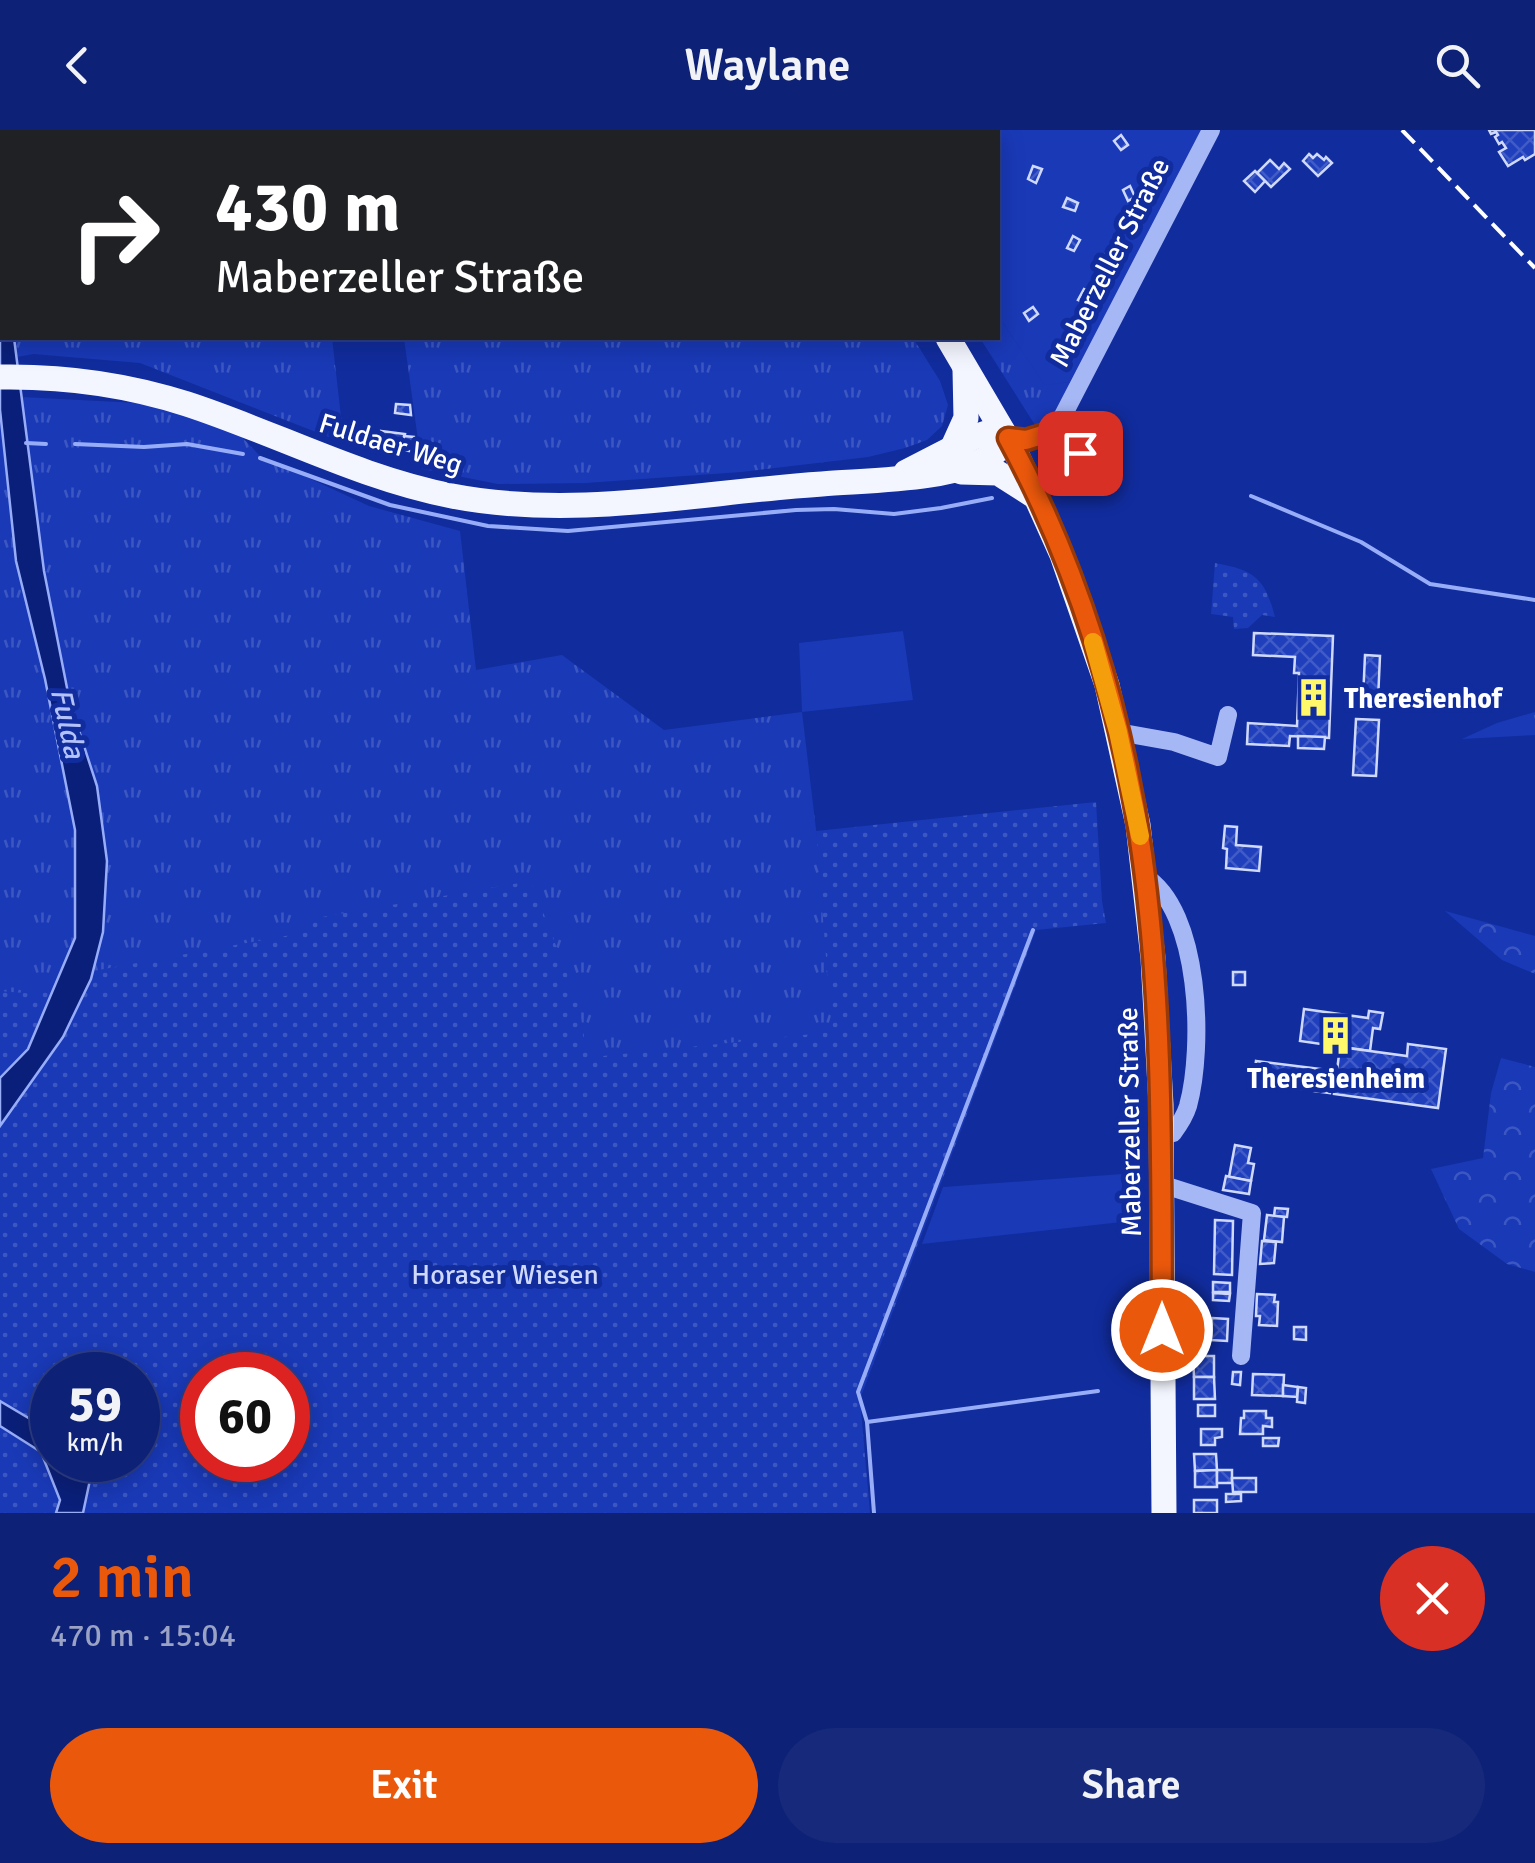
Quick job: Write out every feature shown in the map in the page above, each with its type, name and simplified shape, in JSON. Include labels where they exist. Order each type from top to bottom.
[{"type":"main road","name":"Maberzeller Straße","points":[[949,340],[1008,438],[1062,555],[1088,624],[1118,732],[1138,826],[1156,992],[1164,1513]]},
{"type":"main road","points":[[964,365],[966,418],[951,460],[1008,477],[1038,498]]},
{"type":"main road","name":"Fuldaer Weg","points":[[0,377],[70,378],[139,390],[412,487],[491,502],[552,507],[892,479],[951,460],[986,433],[1008,438]]},
{"type":"lane","name":"Maberzeller Straße","points":[[1055,431],[1211,130]]},
{"type":"lane","points":[[1008,438],[1026,440],[1055,431],[1080,453]]},
{"type":"lane","points":[[1118,732],[1174,742],[1218,757],[1228,715]]},
{"type":"lane","points":[[1144,876],[1160,886],[1177,912],[1190,953],[1195,1017],[1188,1106],[1173,1133],[1161,1136]]},
{"type":"lane","points":[[1161,1184],[1252,1213],[1241,1356]]},
{"type":"green space","points":[[1000,130],[1203,130],[1070,382],[1045,385],[1000,319]]},
{"type":"green space","points":[[1000,319],[1045,384],[1070,382],[1058,415],[1035,425],[981,340],[1000,340]]},
{"type":"green space","points":[[14,340],[332,340],[344,443],[140,363],[34,354],[16,357]]},
{"type":"green space","points":[[404,340],[914,340],[940,381],[948,405],[942,426],[927,440],[868,457],[741,472],[585,483],[498,484],[422,469]]},
{"type":"green space","points":[[21,397],[137,403],[184,416],[240,435],[259,455],[369,506],[460,531],[476,670],[562,655],[664,730],[802,712],[840,1031],[598,1074],[725,1513],[310,1476],[310,1352],[180,1352],[180,1464],[160,1462],[160,1352],[47,1352],[0,1126],[103,932],[107,861],[97,786],[70,703],[44,570]]},
{"type":"green space","points":[[0,410],[16,561],[45,679],[75,830],[75,938],[28,1049],[0,1078]]},
{"type":"green space","points":[[1215,563],[1256,578],[1267,593],[1275,617],[1262,615],[1248,628],[1234,629],[1233,617],[1211,614]]},
{"type":"green space","points":[[903,631],[913,700],[802,712],[799,643]]},
{"type":"green space","points":[[1535,712],[1535,735],[1462,739],[1497,723]]},
{"type":"green space","name":"Horaser Wiesen","points":[[1096,802],[1106,923],[1036,930],[860,1399],[870,1513],[0,1513],[0,991],[36,994],[82,973],[307,932],[316,918],[531,881],[579,1005],[585,1043],[603,1056],[832,1032],[816,831]]},
{"type":"green space","points":[[1445,911],[1535,936],[1535,974],[1502,960]]},
{"type":"green space","points":[[1501,1058],[1535,1067],[1535,1272],[1507,1264],[1459,1229],[1431,1169],[1483,1158],[1491,1093]]},
{"type":"green space","points":[[1122,1174],[1122,1222],[922,1244],[943,1187]]},
{"type":"water","name":"Fulda","points":[[0,340],[14,340],[44,571],[70,703],[97,786],[107,861],[103,932],[91,979],[63,1037],[0,1126],[0,1078],[28,1049],[75,938],[75,830],[45,679],[16,561],[0,410]]},
{"type":"water","points":[[0,1401],[30,1419],[30,1445],[0,1426]]},
{"type":"water","points":[[53,1482],[90,1482],[83,1513],[56,1513],[60,1500]]},
{"type":"building","points":[[1489,130],[1535,130],[1535,154],[1508,166],[1499,152],[1506,148],[1502,142],[1499,144],[1496,132],[1491,134]]},
{"type":"building","points":[[1121,135],[1128,145],[1121,150],[1114,141]]},
{"type":"building","points":[[1309,154],[1324,160],[1326,157],[1332,163],[1318,176],[1303,161]]},
{"type":"building","points":[[1158,158],[1169,163],[1166,170],[1152,170]]},
{"type":"building","points":[[1270,160],[1279,169],[1284,163],[1290,169],[1271,187],[1257,173]]},
{"type":"building","points":[[1033,166],[1042,169],[1036,183],[1028,179]]},
{"type":"building","points":[[1255,171],[1265,181],[1255,192],[1244,181]]},
{"type":"building","points":[[1130,186],[1135,197],[1128,201],[1123,190]]},
{"type":"building","points":[[1067,198],[1078,203],[1075,211],[1063,207]]},
{"type":"building","points":[[1073,236],[1080,240],[1074,251],[1067,248]]},
{"type":"building","points":[[1108,249],[1123,256],[1117,268],[1102,261]]},
{"type":"building","points":[[1099,271],[1112,278],[1097,309],[1078,300],[1084,289],[1089,291]]},
{"type":"building","points":[[1033,307],[1038,314],[1029,321],[1024,313]]},
{"type":"building","points":[[396,404],[410,405],[411,415],[395,413]]},
{"type":"building","points":[[381,431],[405,434],[398,456],[378,452]]},
{"type":"building","points":[[404,436],[414,437],[416,452],[402,450]]},
{"type":"building","name":"Theresienhof","points":[[1254,633],[1333,636],[1329,738],[1290,736],[1289,746],[1247,744],[1248,723],[1297,726],[1299,673],[1294,673],[1295,657],[1253,655]]},
{"type":"building","points":[[1365,655],[1380,656],[1378,700],[1363,699]]},
{"type":"building","points":[[1356,719],[1379,720],[1376,776],[1353,775]]},
{"type":"building","points":[[1298,736],[1325,737],[1324,749],[1298,748]]},
{"type":"building","points":[[1225,826],[1237,827],[1236,845],[1261,847],[1259,871],[1226,868]]},
{"type":"building","points":[[1233,972],[1245,972],[1245,985],[1233,985]]},
{"type":"building","name":"Theresienheim","points":[[1304,1009],[1368,1018],[1369,1011],[1383,1013],[1380,1029],[1373,1028],[1370,1051],[1300,1041]]},
{"type":"building","points":[[1408,1044],[1446,1049],[1438,1108],[1334,1094],[1340,1047],[1407,1056]]},
{"type":"building","points":[[1256,1061],[1321,1069],[1320,1077],[1332,1078],[1330,1093],[1253,1083]]},
{"type":"building","points":[[1235,1145],[1251,1148],[1251,1181],[1229,1177]]},
{"type":"building","points":[[1226,1176],[1251,1181],[1249,1194],[1223,1190]]},
{"type":"building","points":[[1275,1208],[1288,1209],[1287,1217],[1274,1216]]},
{"type":"building","points":[[1267,1215],[1284,1217],[1282,1242],[1264,1240]]},
{"type":"building","points":[[1215,1220],[1233,1221],[1232,1275],[1214,1274]]},
{"type":"building","points":[[1262,1241],[1276,1242],[1274,1263],[1260,1264]]},
{"type":"building","points":[[1213,1282],[1230,1283],[1230,1292],[1213,1292]]},
{"type":"building","points":[[1213,1293],[1230,1294],[1229,1301],[1213,1300]]},
{"type":"building","points":[[1257,1294],[1275,1295],[1277,1326],[1259,1325]]},
{"type":"building","points":[[1212,1318],[1228,1319],[1227,1341],[1211,1340]]},
{"type":"building","points":[[1294,1327],[1306,1327],[1306,1340],[1294,1339]]},
{"type":"building","points":[[1193,1356],[1214,1356],[1214,1377],[1194,1377]]},
{"type":"building","points":[[1233,1372],[1241,1372],[1240,1385],[1232,1384]]},
{"type":"building","points":[[1253,1374],[1284,1375],[1283,1396],[1252,1395]]},
{"type":"building","points":[[1194,1377],[1214,1377],[1215,1399],[1194,1399]]},
{"type":"building","points":[[1283,1385],[1298,1387],[1297,1397],[1283,1396]]},
{"type":"building","points":[[1298,1387],[1306,1388],[1305,1403],[1297,1402]]},
{"type":"building","points":[[1198,1405],[1215,1405],[1215,1416],[1198,1416]]},
{"type":"building","points":[[1244,1411],[1266,1411],[1266,1418],[1272,1418],[1272,1427],[1263,1426],[1263,1434],[1240,1434]]},
{"type":"building","points":[[1201,1429],[1222,1429],[1222,1437],[1215,1438],[1215,1445],[1201,1445]]},
{"type":"building","points":[[1263,1438],[1279,1438],[1278,1446],[1263,1446]]},
{"type":"building","points":[[1194,1454],[1216,1454],[1217,1470],[1195,1471]]},
{"type":"building","points":[[1217,1470],[1217,1487],[1195,1487],[1195,1471]]},
{"type":"building","points":[[1217,1470],[1232,1470],[1232,1483],[1217,1483]]},
{"type":"building","points":[[1232,1478],[1256,1478],[1256,1492],[1233,1492]]},
{"type":"building","points":[[1226,1494],[1241,1494],[1241,1501],[1226,1502]]},
{"type":"building","points":[[1194,1500],[1217,1500],[1217,1513],[1194,1513]]},
{"type":"waterway","points":[[26,443],[46,444]]},
{"type":"waterway","points":[[75,444],[187,444],[243,454]]},
{"type":"waterway","points":[[260,458],[390,505],[488,526],[568,531],[796,510],[894,514],[992,498]]},
{"type":"waterway","points":[[1251,496],[1361,542],[1430,584],[1535,600]]},
{"type":"waterway","points":[[874,1513],[867,1422],[858,1392],[1033,930]]},
{"type":"waterway","points":[[867,1422],[1098,1391]]},
{"type":"railway","points":[[1402,130],[1535,268]]},
{"type":"slow traffic","points":[[1093,642],[1107,685],[1140,836]]},
{"type":"place","name":"Theresienhof","points":[[1314,698]]},
{"type":"place","name":"Theresienheim","points":[[1336,1035]]},
{"type":"route","points":[[1080,453],[1055,431],[1026,440],[1008,438],[1038,498],[1088,624],[1107,685],[1138,826],[1153,958],[1161,1105],[1162,1330]]}]
